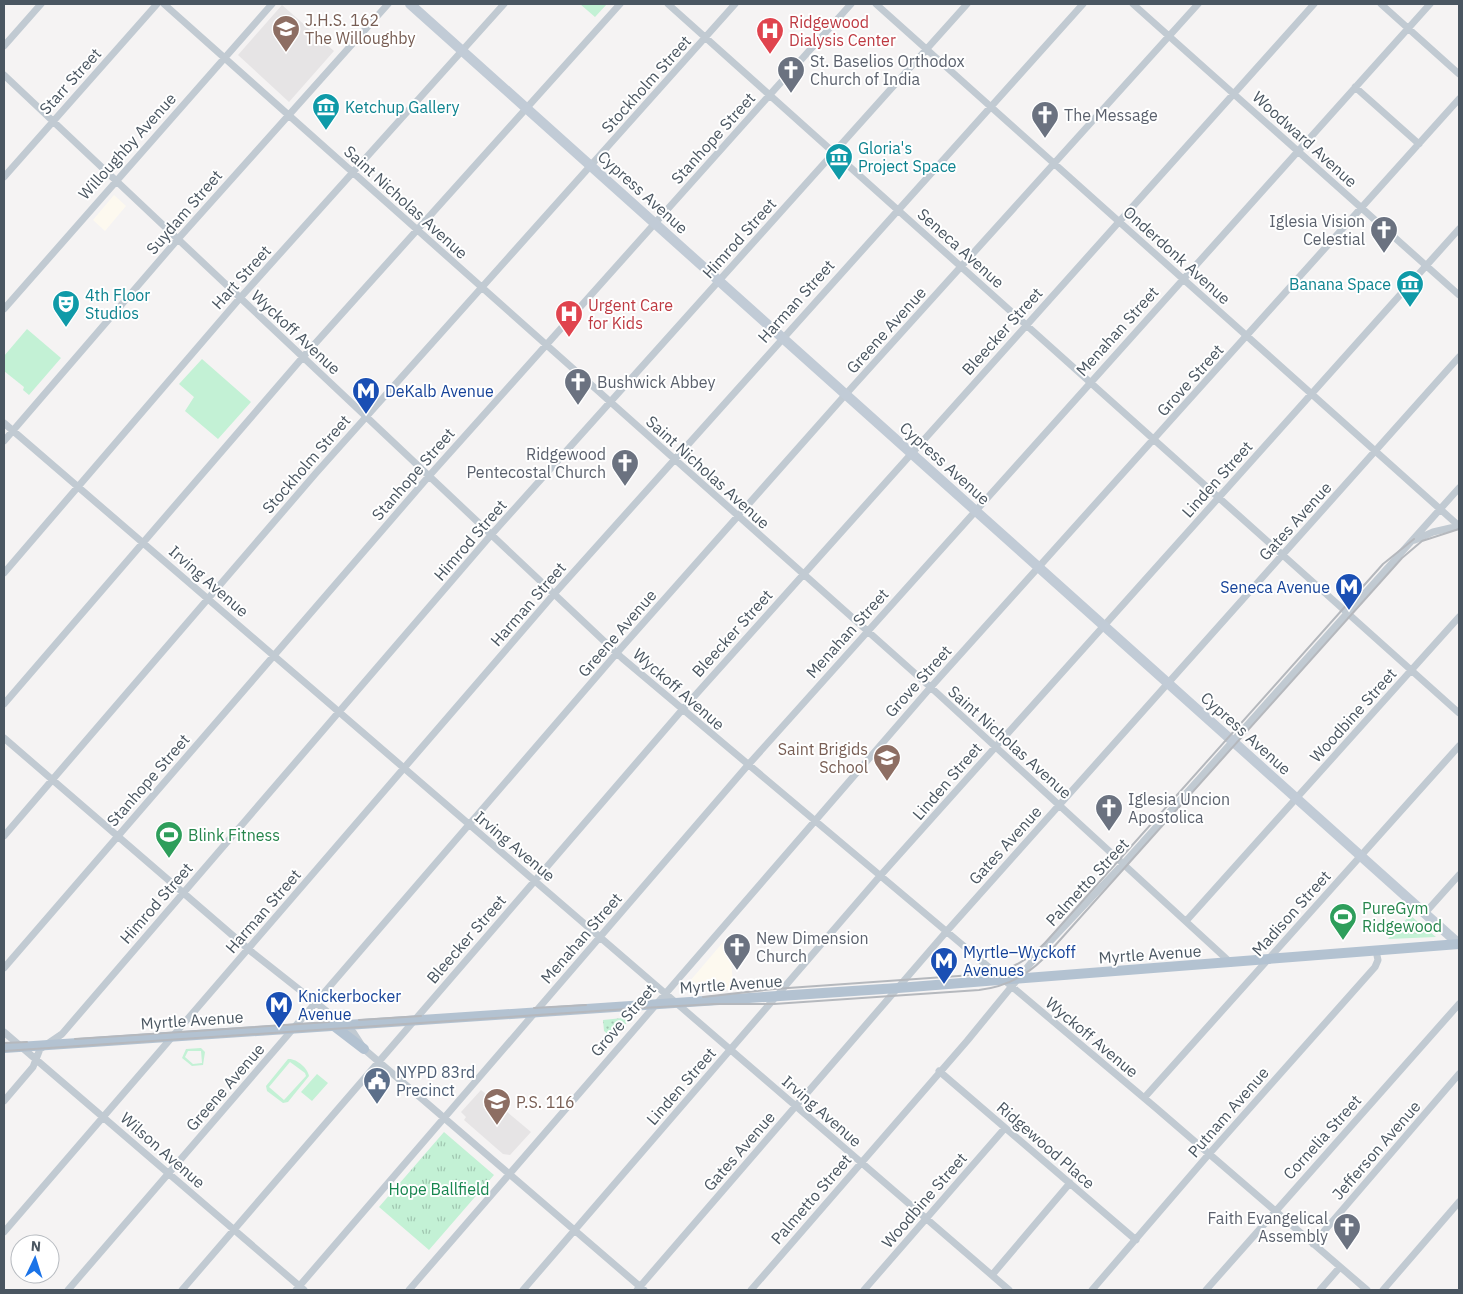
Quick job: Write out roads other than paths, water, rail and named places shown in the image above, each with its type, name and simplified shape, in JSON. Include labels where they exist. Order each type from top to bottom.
[{"type":"main road","name":"Cypress Avenue","points":[[410,4],[1459,944]]},
{"type":"main road","name":"Myrtle Avenue","points":[[4,1048],[898,988],[1267,961],[1459,944]]},
{"type":"main road","points":[[339,1025],[364,1049]]},
{"type":"street","points":[[4,46],[41,4]]},
{"type":"street","name":"Starr Street","points":[[4,177],[157,4]]},
{"type":"street","name":"Saint Nicholas Avenue","points":[[164,4],[930,688],[1232,963]]},
{"type":"street","name":"Willoughby Avenue","points":[[4,309],[115,180],[272,4]]},
{"type":"street","name":"Suydam Street","points":[[4,441],[178,239],[388,4]]},
{"type":"street","name":"Hart Street","points":[[4,572],[240,298],[504,4]]},
{"type":"street","points":[[4,704],[303,358],[620,4]]},
{"type":"street","name":"Seneca Avenue","points":[[668,4],[1459,712]]},
{"type":"street","name":"Stockholm Street","points":[[4,836],[366,417],[736,4]]},
{"type":"street","name":"Stanhope Street","points":[[4,968],[429,476],[851,4]]},
{"type":"street","name":"Onderdonk Avenue","points":[[876,4],[1459,526]]},
{"type":"street","name":"Himrod Street","points":[[4,1100],[32,1067],[40,1049],[49,1045],[62,1034],[491,535],[967,4]]},
{"type":"street","name":"Harman Street","points":[[4,1232],[176,1036],[248,949],[554,594],[782,337],[1083,4]]},
{"type":"street","name":"Woodward Avenue","points":[[1133,4],[1459,294]]},
{"type":"street","name":"Greene Avenue","points":[[68,1290],[617,653],[846,394],[1198,4]]},
{"type":"street","name":"Bleecker Street","points":[[182,1290],[682,710],[1314,4]]},
{"type":"street","points":[[1381,4],[1459,74]]},
{"type":"street","name":"Menahan Street","points":[[300,1289],[534,1012],[748,765],[1430,4]]},
{"type":"street","name":"Wyckoff Avenue","points":[[4,75],[617,653],[1011,988],[1144,1098],[1367,1290]]},
{"type":"street","points":[[1355,87],[1419,144]]},
{"type":"street","name":"Grove Street","points":[[409,1290],[654,1004],[930,688],[1040,568],[1459,100]]},
{"type":"street","name":"Linden Street","points":[[523,1290],[880,876],[1459,229]]},
{"type":"street","name":"Gates Avenue","points":[[640,1289],[946,932],[1459,357]]},
{"type":"street","name":"Irving Avenue","points":[[4,423],[274,655],[468,826],[535,880],[1009,1290]]},
{"type":"street","name":"Palmetto Street","points":[[750,1290],[1018,979],[1459,488]]},
{"type":"street","name":"Palmetto Street","points":[[1410,543],[1433,532],[1459,526]]},
{"type":"street","name":"Woodbine Street","points":[[1187,920],[1459,617]]},
{"type":"street","points":[[4,738],[339,1025]]},
{"type":"street","name":"Madison Street","points":[[1144,1098],[1459,746]]},
{"type":"street","points":[[1425,913],[1459,875]]},
{"type":"street","name":"Putnam Avenue","points":[[1092,1290],[1209,1154],[1375,967],[1378,960],[1376,951]]},
{"type":"street","name":"Cornelia Street","points":[[1206,1290],[1459,1004]]},
{"type":"street","name":"Wilson Avenue","points":[[4,1032],[300,1289]]},
{"type":"street","points":[[364,1049],[575,1230],[640,1289]]},
{"type":"street","name":"Ridgewood Place","points":[[939,1071],[1136,1240]]},
{"type":"street","name":"Jefferson Avenue","points":[[1313,1244],[1459,1074]]},
{"type":"street","name":"Woodbine Street","points":[[864,1290],[1005,1128]]},
{"type":"street","points":[[992,1275],[1070,1183]]},
{"type":"street","points":[[1383,1290],[1459,1202]]},
{"type":"street","points":[[1320,1290],[1340,1267]]},
{"type":"railway","points":[[4,1051],[642,1008],[714,1004],[774,1004],[979,990],[1006,984],[1022,976],[1043,959],[1402,558],[1422,541],[1459,529]]},
{"type":"railway","points":[[703,997],[774,989],[987,974],[1004,970],[1026,959],[1045,943],[1383,564],[1414,539]]},
{"type":"railway","points":[[534,1008],[586,1005]]},
{"type":"railway","points":[[359,1020],[421,1016]]},
{"type":"railway","points":[[75,1039],[329,1022]]},
{"type":"railway","points":[[4,1043],[27,1042]]},
{"type":"place","name":"J.H.S. 162 The Willoughby","points":[[286,53]]},
{"type":"place","name":"Ridgewood Dialysis Center","points":[[770,55]]},
{"type":"place","name":"St. Baselios Orthodox Church of India","points":[[791,94]]},
{"type":"place","name":"Ketchup Gallery","points":[[326,131]]},
{"type":"place","name":"The Message","points":[[1045,139]]},
{"type":"place","name":"Gloria's Project Space","points":[[839,181]]},
{"type":"place","name":"Iglesia Vision Celestial","points":[[1384,254]]},
{"type":"place","name":"Banana Space","points":[[1410,308]]},
{"type":"place","name":"4th Floor Studios","points":[[66,328]]},
{"type":"place","name":"Urgent Care for Kids","points":[[569,338]]},
{"type":"place","name":"Bushwick Abbey","points":[[578,406]]},
{"type":"place","name":"DeKalb Avenue","points":[[366,415]]},
{"type":"place","name":"Ridgewood Pentecostal Church","points":[[625,487]]},
{"type":"place","name":"Seneca Avenue","points":[[1349,611]]},
{"type":"place","name":"Saint Brigids School","points":[[887,782]]},
{"type":"place","name":"Iglesia Uncion Apostolica","points":[[1109,832]]},
{"type":"place","name":"Blink Fitness","points":[[169,859]]},
{"type":"place","name":"PureGym Ridgewood","points":[[1343,941]]},
{"type":"place","name":"New Dimension Church","points":[[737,971]]},
{"type":"place","name":"Myrtle–Wyckoff Avenues","points":[[944,985]]},
{"type":"place","name":"Knickerbocker Avenue","points":[[279,1029]]},
{"type":"place","name":"NYPD 83rd Precinct","points":[[377,1105]]},
{"type":"place","name":"P.S. 116","points":[[497,1126]]},
{"type":"place","name":"Faith Evangelical Assembly","points":[[1347,1251]]},
{"type":"park label","name":"Hope Ballfield","points":[[439,1189]]}]
